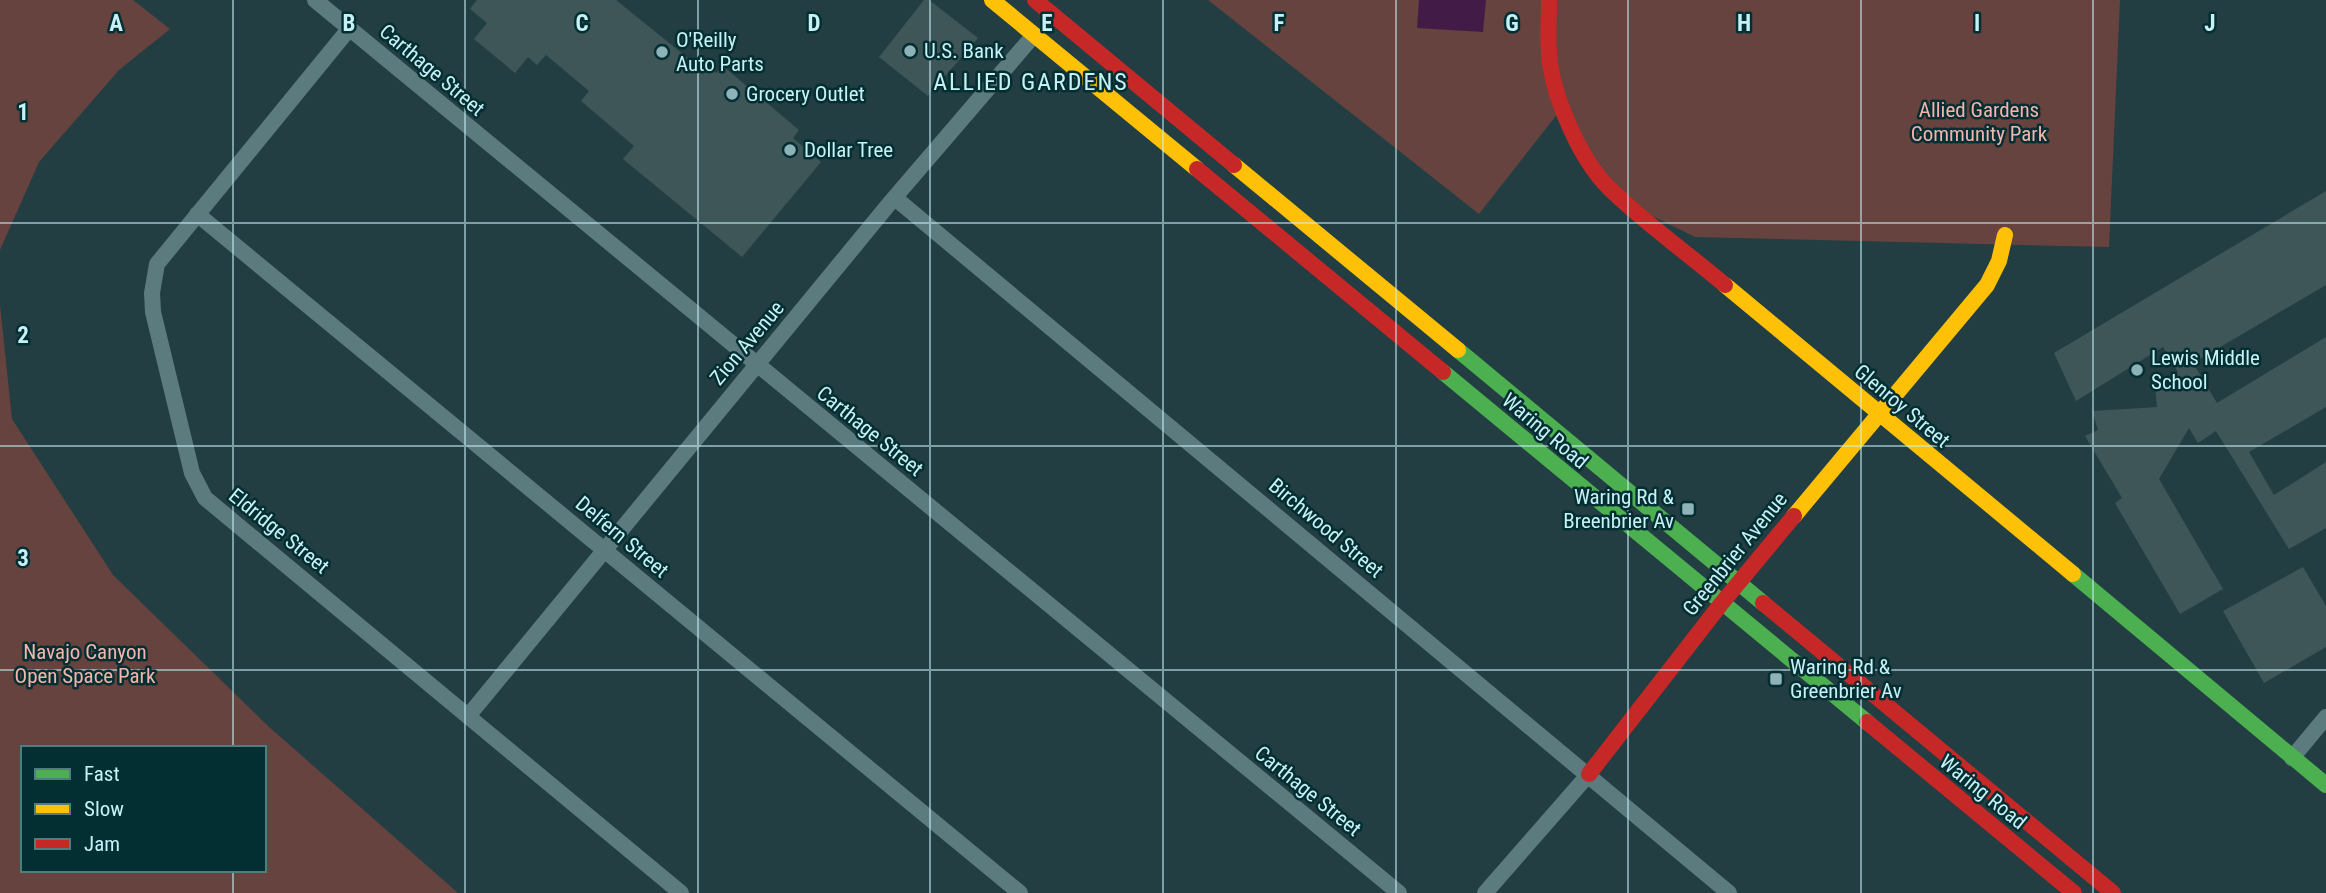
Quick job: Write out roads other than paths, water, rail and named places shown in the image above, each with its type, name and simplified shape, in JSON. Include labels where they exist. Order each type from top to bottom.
[{"type":"main road","name":"Waring Road","points":[[992,0],[1720,604],[2074,893]]},
{"type":"main road","name":"Waring Road","points":[[1035,0],[1056,7],[1738,583],[2113,893]]},
{"type":"main road","name":"Glenroy Street","points":[[1549,0],[1550,65],[1559,98],[1580,149],[1608,187],[2326,785]]},
{"type":"main road","name":"Zion Avenue","points":[[1034,35],[1056,7]]},
{"type":"main road","name":"Greenbrier Avenue","points":[[1589,774],[1720,604],[1987,285],[1999,261],[2005,236]]},
{"type":"street","name":"Carthage Street","points":[[315,0],[1399,893]]},
{"type":"street","name":"Eldridge Street","points":[[349,29],[158,264],[152,293],[174,407],[192,473],[205,498],[681,893]]},
{"type":"street","name":"Zion Avenue","points":[[468,715],[895,198],[1034,35]]},
{"type":"street","name":"Birchwood Street","points":[[895,198],[1729,893]]},
{"type":"street","name":"Delfern Street","points":[[197,214],[1020,893]]},
{"type":"street","points":[[2292,758],[2326,717]]},
{"type":"street","name":"Greenbrier Avenue","points":[[1485,893],[1589,774]]},
{"type":"place","name":"U.S. Bank","points":[[910,51]]},
{"type":"place","name":"O'Reilly Auto Parts","points":[[662,52]]},
{"type":"place","name":"Grocery Outlet","points":[[732,94]]},
{"type":"place","name":"Dollar Tree","points":[[790,150]]},
{"type":"place","name":"Lewis Middle School","points":[[2137,370]]},
{"type":"place","name":"Waring Rd & Breenbrier Av","points":[[1688,509]]},
{"type":"place","name":"Waring Rd & Greenbrier Av","points":[[1776,679]]},
{"type":"district","name":"ALLIED GARDENS","points":[[1031,82]]},
{"type":"park label","name":"Allied Gardens Community Park","points":[[1979,122]]},
{"type":"park label","name":"Navajo Canyon Open Space Park","points":[[85,664]]}]
